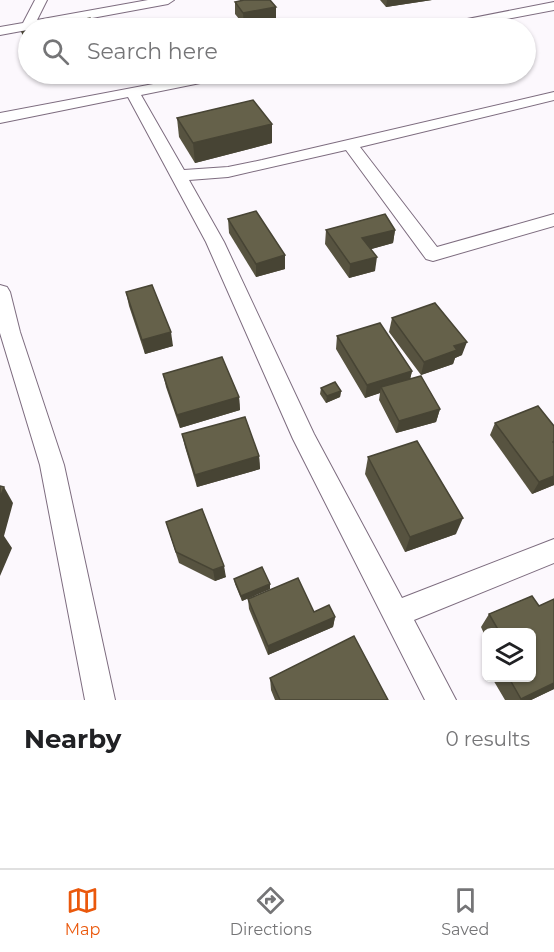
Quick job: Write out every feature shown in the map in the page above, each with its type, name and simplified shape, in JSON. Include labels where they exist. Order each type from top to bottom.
[{"type":"street","points":[[32,18],[41,0]]},
{"type":"street","points":[[71,18],[168,0]]},
{"type":"street","points":[[493,18],[554,6]]},
{"type":"street","points":[[0,31],[18,28]]},
{"type":"street","points":[[0,118],[104,96],[134,93],[177,84]]},
{"type":"street","points":[[134,93],[215,242],[305,440],[441,700]]},
{"type":"street","points":[[178,176],[228,172],[554,96]]},
{"type":"street","points":[[350,144],[433,255],[554,220]]},
{"type":"street","points":[[0,292],[10,332],[52,465],[100,700]]},
{"type":"street","points":[[395,614],[554,551]]},
{"type":"building","points":[[270,0],[276,7],[243,13],[235,2]]},
{"type":"building","points":[[253,100],[272,124],[193,143],[177,118]]},
{"type":"building","points":[[256,211],[285,255],[256,264],[228,219]]},
{"type":"building","points":[[385,214],[395,230],[362,238],[377,257],[350,264],[326,230]]},
{"type":"building","points":[[152,285],[171,332],[142,340],[126,292]]},
{"type":"building","points":[[435,303],[467,342],[454,346],[457,350],[424,362],[392,318]]},
{"type":"building","points":[[380,323],[412,371],[367,385],[337,336]]},
{"type":"building","points":[[222,357],[239,397],[177,415],[163,374]]},
{"type":"building","points":[[421,376],[440,409],[399,421],[381,387]]},
{"type":"building","points":[[335,382],[341,391],[327,396],[321,388]]},
{"type":"building","points":[[538,406],[554,426],[554,476],[539,482],[495,423]]},
{"type":"building","points":[[245,417],[259,456],[195,475],[182,434]]},
{"type":"building","points":[[417,441],[463,518],[410,537],[368,457]]},
{"type":"building","points":[[0,486],[4,487],[0,498]]},
{"type":"building","points":[[202,509],[224,566],[213,570],[176,552],[166,522]]},
{"type":"building","points":[[262,567],[270,584],[241,596],[234,579]]},
{"type":"building","points":[[298,578],[314,612],[329,605],[335,617],[268,646],[248,599]]},
{"type":"building","points":[[532,596],[539,606],[554,599],[554,683],[521,699],[511,682],[536,682],[536,628],[497,628],[489,614]]},
{"type":"building","points":[[354,636],[388,700],[280,700],[270,678]]}]
